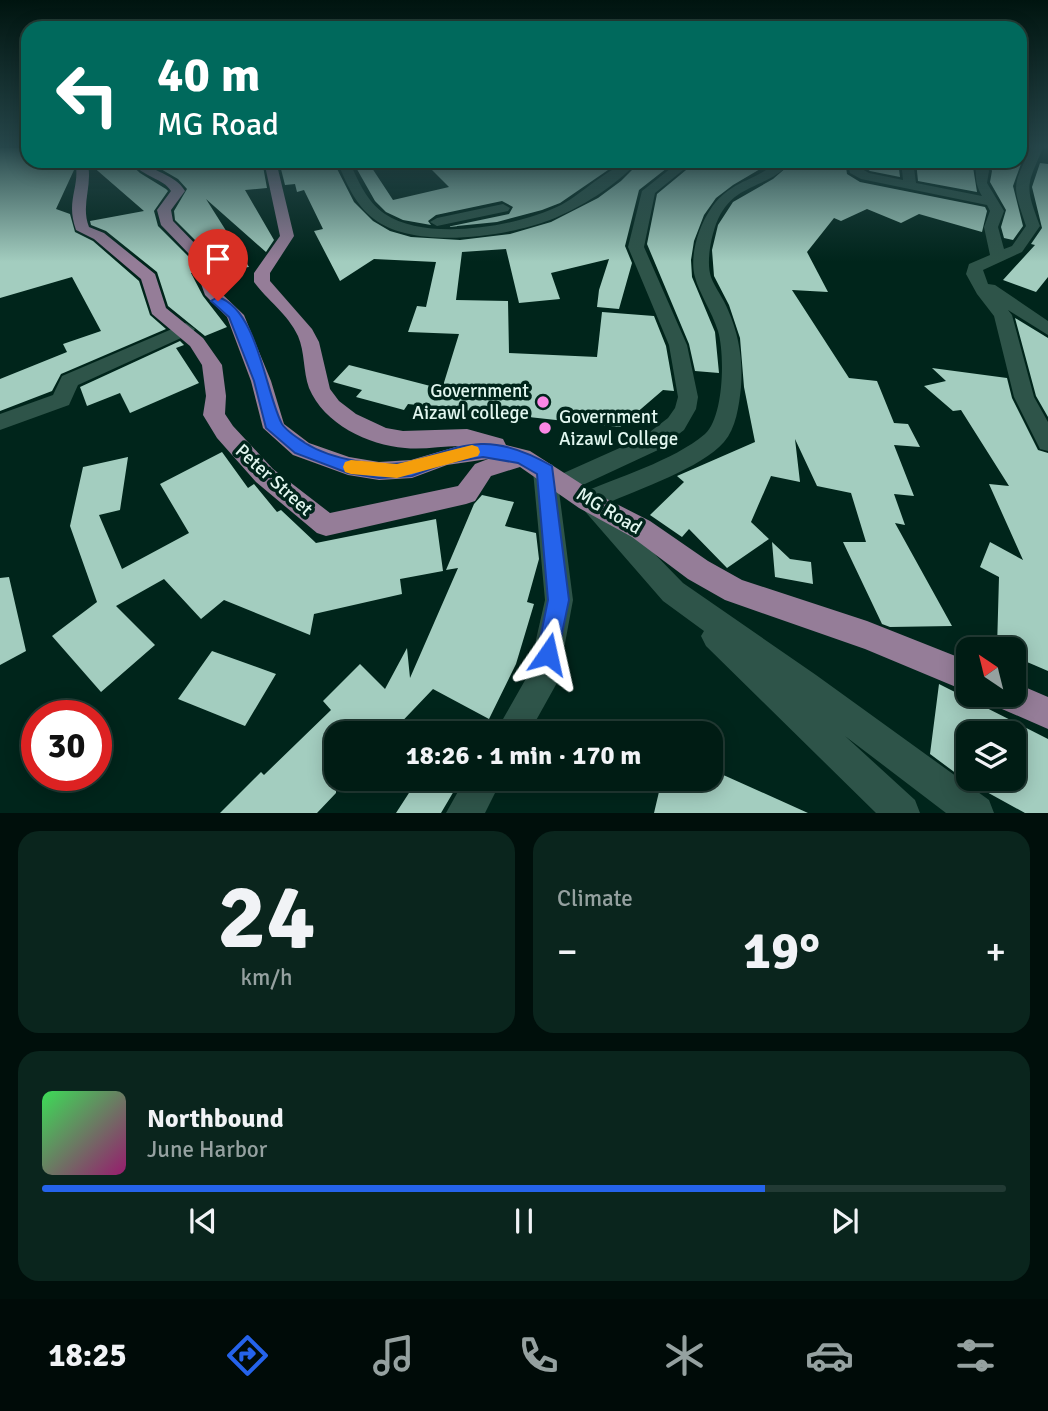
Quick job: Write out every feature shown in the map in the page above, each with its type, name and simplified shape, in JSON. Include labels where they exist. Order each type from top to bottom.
[{"type":"main road","name":"Peter Street","points":[[81,186],[75,206],[83,230],[99,236],[108,246],[142,269],[153,285],[158,310],[186,329],[204,349],[219,391],[214,415],[228,438],[259,472],[326,525],[466,494],[483,470],[555,478]]},
{"type":"main road","name":"MG Road","points":[[175,186],[178,191],[164,210],[166,222],[198,255],[213,295],[235,316],[261,381],[274,428],[287,439],[318,457],[379,471],[412,469],[445,457],[483,450],[555,478],[640,529],[698,570],[735,592],[867,635],[956,672]]},
{"type":"main road","points":[[276,186],[287,236],[262,273],[262,282],[298,322],[306,335],[320,387],[330,405],[349,420],[389,437],[420,441],[458,435],[482,439],[555,478]]},
{"type":"main road","points":[[1026,704],[1048,713]]},
{"type":"street","points":[[352,186],[370,208],[390,223],[413,233],[517,228],[565,208],[601,186]]},
{"type":"street","points":[[555,478],[628,456],[650,444],[676,424],[685,410],[688,397],[678,345],[636,247],[649,191],[656,186]]},
{"type":"street","points":[[555,478],[706,445],[723,429],[727,419],[732,356],[729,336],[708,285],[702,277],[705,238],[724,198],[740,186]]},
{"type":"street","points":[[910,186],[990,202]]},
{"type":"street","points":[[982,186],[997,211],[991,227],[999,258]]},
{"type":"street","points":[[1021,186],[1033,226],[1017,249],[975,267],[974,274],[991,303],[1003,315],[1024,397],[1048,443]]},
{"type":"street","points":[[390,223],[438,222],[503,208]]},
{"type":"street","points":[[982,285],[1048,329]]},
{"type":"street","points":[[0,422],[62,400],[69,381],[186,329]]},
{"type":"street","points":[[555,478],[780,699],[902,813]]},
{"type":"street","points":[[518,721],[542,681],[559,600],[555,478]]},
{"type":"street","points":[[673,593],[805,686],[976,813]]},
{"type":"street","points":[[464,813],[478,791]]},
{"type":"building","points":[[0,186],[67,186],[56,209],[70,214],[75,232],[93,241],[139,281],[150,315],[166,329],[61,374],[52,391],[0,411],[0,379],[67,352],[63,344],[101,331],[72,277],[0,298]]},
{"type":"building","points":[[115,186],[161,186],[168,191],[154,211],[158,226],[189,257],[194,273],[191,273],[203,296],[227,327],[205,336],[168,306],[157,272],[106,231],[91,225],[90,221],[144,211]]},
{"type":"building","points":[[184,186],[267,186],[245,190],[274,240],[266,252],[206,199],[249,267],[215,271],[208,253],[175,220],[174,211],[187,189]]},
{"type":"building","points":[[295,186],[346,186],[354,202],[373,221],[390,231],[411,237],[460,240],[510,234],[551,222],[598,198],[614,186],[644,186],[639,190],[625,246],[632,263],[619,309],[597,307],[599,290],[609,259],[551,273],[560,299],[519,303],[506,249],[462,252],[456,300],[508,301],[509,353],[597,357],[602,312],[654,316],[666,346],[674,391],[663,390],[620,427],[408,404],[404,410],[356,397],[362,390],[333,382],[349,365],[442,389],[459,334],[408,332],[417,306],[426,307],[436,262],[374,259],[340,281],[314,231],[323,229],[304,190],[297,192]]},
{"type":"building","points":[[366,186],[384,186],[393,200],[449,187],[585,186],[560,203],[542,210],[497,222],[447,227],[509,214],[513,207],[502,201],[436,215],[428,221],[431,225],[403,220],[386,212],[375,201]]},
{"type":"building","points":[[667,186],[732,186],[716,198],[704,215],[694,241],[691,260],[692,277],[715,332],[719,373],[695,371],[689,344],[647,244],[657,194]]},
{"type":"building","points":[[761,186],[880,186],[985,207],[987,211],[982,232],[919,214],[901,223],[867,209],[841,221],[834,218],[807,252],[828,292],[792,290],[849,378],[877,381],[894,423],[908,424],[920,447],[894,445],[914,496],[894,494],[905,525],[895,523],[952,626],[890,627],[882,624],[843,542],[866,542],[851,493],[817,486],[795,439],[800,482],[771,476],[751,522],[769,539],[727,568],[689,529],[682,537],[650,515],[684,482],[677,476],[755,442],[744,387],[740,338],[729,305],[714,276],[712,250],[718,225],[733,202]]},
{"type":"building","points":[[944,186],[976,186],[977,192]]},
{"type":"building","points":[[992,186],[1013,186],[1023,226],[1013,240],[1004,238],[1001,227],[1006,210]]},
{"type":"building","points":[[1048,186],[1048,277],[1036,292],[1003,280],[1035,245],[1031,244],[1042,228],[1032,187]]},
{"type":"building","points":[[1015,318],[1048,338],[1048,417],[1036,396]]},
{"type":"building","points":[[180,341],[184,345],[176,348],[199,383],[130,413],[120,393],[87,406],[80,387]]},
{"type":"building","points":[[932,368],[1007,378],[1012,398],[1038,450],[1048,453],[1048,671],[1026,662],[1026,637],[997,637],[999,577],[980,567],[990,542],[1023,560],[989,484],[1009,486],[961,410],[953,411],[924,386],[946,381]]},
{"type":"building","points":[[222,452],[248,488],[254,484],[277,512],[281,510],[316,543],[436,519],[443,571],[400,579],[402,594],[314,614],[310,635],[224,600],[201,619],[164,579],[116,606],[155,645],[101,692],[52,636],[97,602],[70,526],[83,467],[128,457],[120,510],[99,515],[122,569],[189,533],[160,484]]},
{"type":"building","points":[[482,495],[514,502],[505,526],[536,533],[539,559],[527,602],[534,604],[516,664],[489,719],[433,689],[402,721],[324,721],[324,791],[336,793],[317,813],[220,813],[261,772],[264,775],[331,710],[323,701],[360,664],[385,689],[407,648],[410,678],[458,568],[446,570],[474,504]]},
{"type":"building","points":[[772,542],[790,559],[811,562],[813,584],[775,577]]},
{"type":"building","points":[[9,577],[26,651],[0,665],[0,578]]},
{"type":"building","points":[[212,651],[276,674],[245,726],[178,699]]},
{"type":"building","points":[[939,684],[956,693],[956,707],[985,707],[1012,721],[956,721],[956,773],[930,754]]},
{"type":"building","points":[[1026,728],[1048,739],[1048,813],[1025,813],[985,791],[1026,791]]},
{"type":"building","points":[[723,775],[808,813],[654,813],[659,791],[723,791]]},
{"type":"building","points":[[410,791],[454,791],[441,813],[396,813]]},
{"type":"slow traffic","points":[[351,467],[397,471],[472,452]]},
{"type":"place","name":"Government Aizawl college","points":[[543,402]]},
{"type":"place","name":"Government Aizawl College","points":[[545,428]]},
{"type":"route","points":[[218,301],[235,316],[261,381],[274,428],[301,449],[348,466],[379,471],[412,469],[445,457],[483,450],[522,457],[545,471],[559,600],[548,654]]}]
